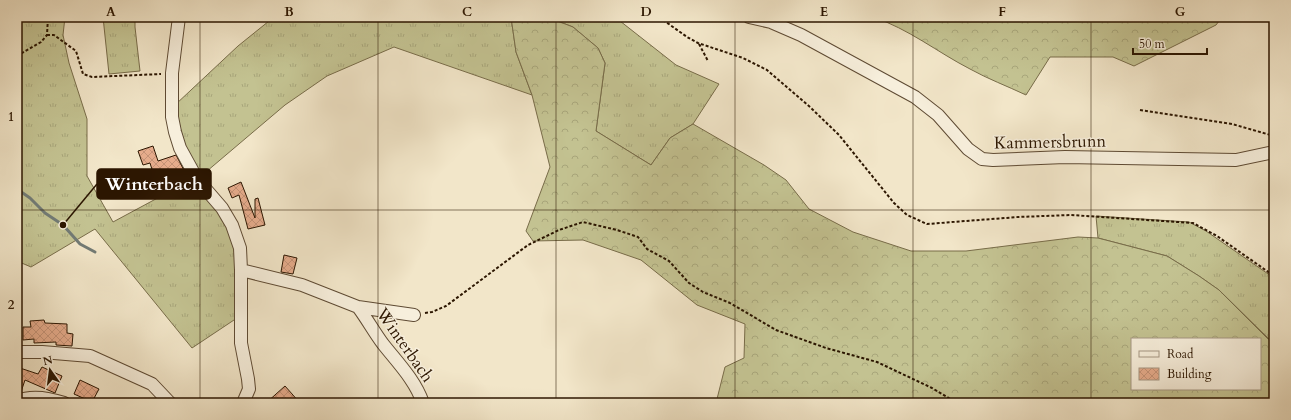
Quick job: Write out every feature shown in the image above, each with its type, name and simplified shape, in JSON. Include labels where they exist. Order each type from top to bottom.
[{"type":"street","points":[[179,17],[172,73],[172,117],[180,148],[197,179],[222,208],[232,225],[240,248],[242,270],[241,343],[249,389],[243,403]]},
{"type":"street","name":"Kammersbrunn","points":[[749,17],[771,22],[800,35],[915,97],[938,115],[968,149],[982,159],[993,160],[1065,157],[1236,160],[1274,152]]},
{"type":"street","name":"Winterbach","points":[[242,270],[302,285],[358,307],[414,315]]},
{"type":"street","name":"Winterbach","points":[[358,307],[383,343],[407,373],[419,392],[422,403]]},
{"type":"street","points":[[17,352],[42,352],[90,356],[152,384],[170,403]]},
{"type":"street","points":[[17,400],[23,398],[50,398],[64,403]]},
{"type":"path","points":[[17,56],[41,42],[47,35],[48,17]]},
{"type":"path","points":[[659,17],[698,43],[743,58],[767,70],[810,107],[839,135],[894,203],[907,215],[927,224],[1018,217],[1071,215],[1193,223],[1218,236],[1274,276]]},
{"type":"path","points":[[47,35],[54,35],[76,51],[83,74],[92,77],[172,73]]},
{"type":"path","points":[[698,43],[708,61]]},
{"type":"path","points":[[1140,110],[1232,124],[1274,136]]},
{"type":"path","points":[[414,315],[432,312],[446,306],[528,245],[559,230],[583,222],[617,230],[638,237],[647,249],[668,261],[689,283],[703,292],[730,303],[776,330],[826,348],[878,362],[932,388],[957,403]]},
{"type":"green space","points":[[17,17],[65,17],[63,35],[69,63],[87,119],[87,176],[113,222],[193,179],[219,209],[237,248],[237,318],[192,348],[95,229],[31,267],[17,261]]},
{"type":"green space","points":[[103,17],[135,17],[140,71],[109,74]]},
{"type":"green space","points":[[274,17],[511,17],[516,52],[532,95],[394,47],[327,76],[285,105],[200,177],[186,152],[175,105],[238,46]]},
{"type":"green space","points":[[511,17],[547,17],[573,27],[598,48],[605,63],[596,131],[651,165],[670,138],[693,124],[764,165],[786,180],[809,209],[853,232],[911,251],[966,251],[1078,237],[1098,238],[1167,256],[1219,290],[1268,339],[1274,341],[1274,403],[716,403],[725,367],[744,358],[745,324],[697,305],[641,260],[583,240],[533,241],[526,231],[550,167],[532,95],[516,52]]},
{"type":"green space","points":[[547,17],[622,17],[620,21],[676,65],[719,84],[693,124],[670,138],[651,165],[596,131],[605,63],[598,48],[573,27]]},
{"type":"green space","points":[[873,17],[1222,17],[1216,25],[1134,66],[1113,57],[1050,57],[1026,95],[977,73],[911,34]]},
{"type":"green space","points":[[1096,216],[1189,222],[1206,231],[1274,278],[1274,341],[1269,339],[1219,290],[1167,256],[1098,238]]},
{"type":"building","points":[[153,146],[158,161],[176,155],[187,176],[173,180],[171,171],[154,176],[150,163],[143,165],[138,151]]},
{"type":"building","points":[[241,182],[255,218],[255,199],[258,198],[265,225],[248,229],[239,195],[232,198],[228,188]]},
{"type":"building","points":[[284,255],[297,258],[293,274],[281,272]]},
{"type":"building","points":[[44,320],[45,323],[67,324],[67,333],[73,334],[72,346],[56,345],[56,342],[34,343],[34,339],[23,340],[23,327],[31,327],[30,321]]},
{"type":"building","points":[[17,367],[38,374],[42,367],[62,376],[55,393],[25,380],[21,392],[17,393]]},
{"type":"building","points":[[80,380],[99,389],[92,402],[74,394]]},
{"type":"building","points":[[285,386],[300,403],[266,403]]},
{"type":"waterway","name":"Winterbach","points":[[17,189],[30,198],[45,213],[63,225],[80,244],[95,252]]},
{"type":"place","name":"Winterbach","points":[[63,225]]}]
